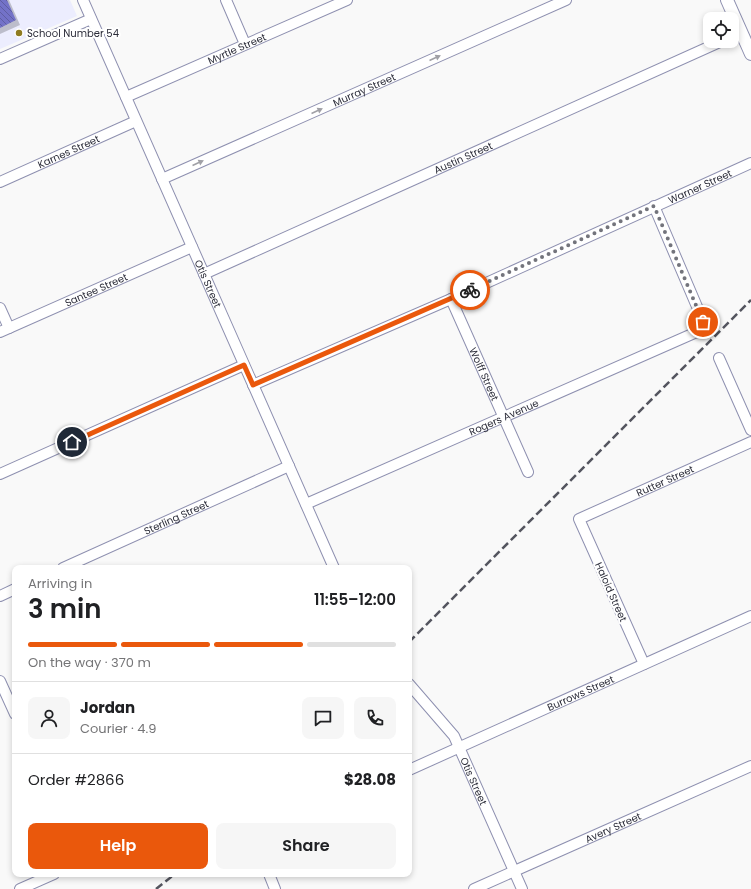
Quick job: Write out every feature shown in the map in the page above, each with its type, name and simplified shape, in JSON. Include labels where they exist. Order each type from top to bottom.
[{"type":"main road","points":[[727,0],[751,54]]},
{"type":"street","name":"Otis Street","points":[[83,0],[333,565]]},
{"type":"street","points":[[226,0],[245,44]]},
{"type":"street","name":"Myrtle Street","points":[[126,97],[347,0]]},
{"type":"street","name":"Murray Street","points":[[162,179],[566,0]]},
{"type":"street","points":[[0,59],[91,19]]},
{"type":"street","name":"Austin Street","points":[[204,274],[706,48]]},
{"type":"street","name":"Karnes Street","points":[[0,182],[136,121]]},
{"type":"street","name":"Warner Street","points":[[253,385],[450,299],[751,163]]},
{"type":"street","name":"Rogers Avenue","points":[[306,504],[701,329],[703,322],[701,316],[654,206]]},
{"type":"street","name":"Santee Street","points":[[4,330],[192,247]]},
{"type":"street","name":"Wolff Street","points":[[450,299],[528,472]]},
{"type":"street","points":[[0,308],[4,330]]},
{"type":"street","points":[[719,358],[751,430]]},
{"type":"street","points":[[0,474],[244,365]]},
{"type":"street","name":"Rutter Street","points":[[579,520],[751,442]]},
{"type":"street","name":"Sterling Street","points":[[71,565],[289,466]]},
{"type":"street","name":"Haloid Street","points":[[579,520],[644,664]]},
{"type":"street","points":[[0,596],[12,590]]},
{"type":"street","name":"Burrows Street","points":[[412,769],[751,616]]},
{"type":"street","points":[[0,680],[12,706]]},
{"type":"street","name":"Otis Street","points":[[412,687],[452,733],[522,889]]},
{"type":"street","name":"Avery Street","points":[[474,889],[751,766]]},
{"type":"street","points":[[20,889],[47,877]]},
{"type":"street","points":[[270,877],[275,889]]},
{"type":"shaded area","name":"School Number 54","points":[[0,0],[70,0],[77,16],[0,49]]},
{"type":"building","points":[[0,0],[7,0],[16,20],[0,28]]},
{"type":"railway","points":[[412,639],[751,300]]},
{"type":"railway","points":[[156,889],[171,877]]},
{"type":"way so far","points":[[470,290],[654,206],[703,322]]},
{"type":"place","name":"School Number 54","points":[[19,33]]},
{"type":"route","points":[[72,442],[244,365],[253,385],[470,290]]}]
